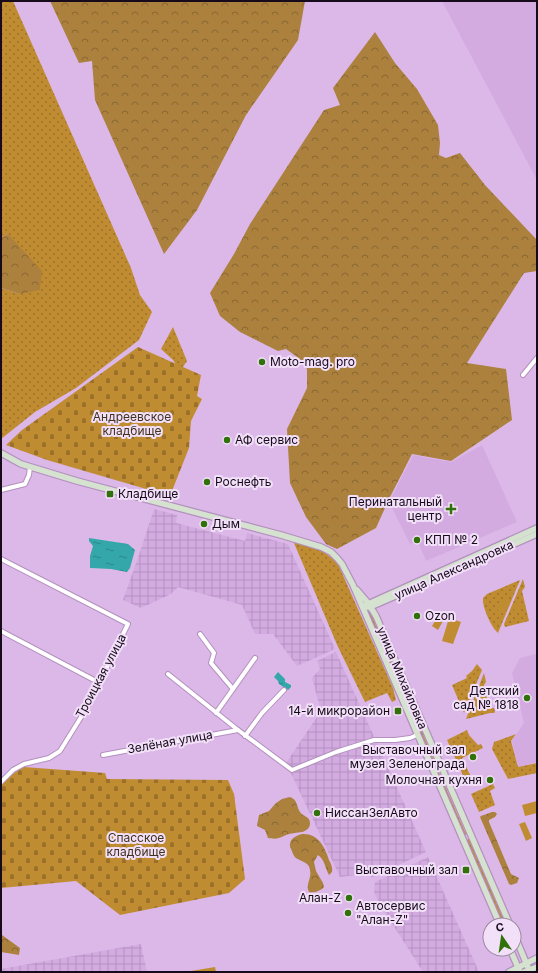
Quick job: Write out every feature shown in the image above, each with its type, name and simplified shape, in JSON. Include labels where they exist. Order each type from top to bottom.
[{"type":"main road","points":[[1,453],[21,464],[30,467],[321,547],[331,552],[342,564],[366,607]]},
{"type":"main road","name":"улица Александровка","points":[[366,607],[537,528]]},
{"type":"main road","name":"улица Александровка","points":[[381,600],[537,534]]},
{"type":"main road","points":[[353,585],[361,595],[366,607]]},
{"type":"main road","points":[[361,595],[372,599],[381,600],[376,611],[376,616]]},
{"type":"main road","name":"улица Михайловка","points":[[366,607],[376,616],[506,917]]},
{"type":"main road","name":"улица Михайловка","points":[[366,607],[417,735],[496,917]]},
{"type":"main road","points":[[519,970],[515,959],[522,959],[523,955]]},
{"type":"main road","points":[[523,955],[529,960],[535,959]]},
{"type":"main road","points":[[523,955],[529,972],[537,967]]},
{"type":"main road","points":[[510,971],[519,970],[526,963],[535,959]]},
{"type":"street","points":[[523,375],[537,358]]},
{"type":"street","points":[[1,490],[25,484],[29,475],[30,467]]},
{"type":"street","name":"Троицкая улица","points":[[1,559],[128,624],[88,706],[60,751],[48,758],[24,764],[13,770],[1,782]]},
{"type":"street","points":[[1,631],[94,680],[101,681]]},
{"type":"street","points":[[200,634],[214,653],[211,663],[233,689]]},
{"type":"street","points":[[216,713],[254,658]]},
{"type":"street","points":[[168,674],[245,736],[292,770],[336,752],[374,740],[395,740],[410,738],[417,735]]},
{"type":"street","points":[[245,736],[262,713],[284,690]]},
{"type":"street","name":"Зелёная улица","points":[[103,755],[238,730]]},
{"type":"street","points":[[432,768],[440,765]]},
{"type":"street","points":[[461,837],[465,838],[470,834]]},
{"type":"shaded area","points":[[442,1],[537,1],[537,180],[443,3]]},
{"type":"shaded area","name":"Перинатальный центр","points":[[482,445],[517,522],[426,561],[418,542],[410,544],[389,502],[413,455],[451,462]]},
{"type":"shaded area","points":[[154,509],[177,515],[176,523],[245,541],[247,533],[288,544],[335,649],[297,666],[273,634],[255,634],[242,605],[178,587],[171,594],[141,608],[123,600]]},
{"type":"shaded area","points":[[336,652],[426,852],[373,877],[363,874],[340,877],[286,763],[321,711],[312,678],[320,669],[317,661]]},
{"type":"shaded area","name":"Детский сад № 1818","points":[[536,654],[537,762],[518,767],[512,741],[524,723],[512,673],[520,658]]},
{"type":"shaded area","points":[[428,857],[479,972],[423,972],[374,893],[375,882]]},
{"type":"shaded area","points":[[141,944],[147,972],[1,972],[1,969]]},
{"type":"green space","points":[[1,1],[13,1],[131,268],[140,295],[152,312],[139,340],[76,388],[35,412],[1,439],[1,288],[20,294],[8,234],[1,238]]},
{"type":"green space","points":[[50,1],[305,1],[298,40],[246,115],[197,210],[164,254],[95,100],[92,61],[79,63]]},
{"type":"green space","points":[[375,32],[395,63],[417,89],[438,125],[440,143],[439,155],[446,158],[460,153],[485,185],[537,240],[537,271],[524,273],[467,363],[506,369],[512,420],[451,461],[412,454],[376,528],[337,549],[326,544],[306,517],[290,483],[287,429],[307,388],[307,369],[300,359],[286,349],[278,351],[240,332],[220,316],[210,293],[234,254],[250,224],[324,110],[340,105],[333,88]]},
{"type":"green space","points":[[8,234],[42,271],[40,290],[20,294],[1,288],[1,238]]},
{"type":"green space","points":[[173,327],[187,361],[180,371],[173,360],[161,349]]},
{"type":"green space","name":"Андреевское кладбище","points":[[138,347],[201,375],[197,396],[202,399],[191,421],[189,448],[170,496],[47,460],[6,445],[22,430]]},
{"type":"green space","points":[[294,543],[312,546],[329,556],[338,564],[393,688],[396,700],[392,702],[387,693],[365,702],[338,647]]},
{"type":"green space","points":[[523,579],[525,587],[522,591],[529,621],[505,627],[504,624]]},
{"type":"green space","points":[[520,580],[498,633],[488,617],[483,598],[487,594]]},
{"type":"green space","points":[[506,599],[509,603],[506,612],[500,613],[497,609],[500,600]]},
{"type":"green space","points":[[517,599],[522,600],[517,614],[513,613]]},
{"type":"green space","points":[[368,612],[370,612],[394,667],[392,668]]},
{"type":"green space","points":[[437,618],[443,621],[438,630],[432,626]]},
{"type":"green space","points":[[449,618],[461,622],[453,644],[442,641]]},
{"type":"green space","points":[[477,664],[482,670],[464,713],[452,685],[467,678],[466,676]]},
{"type":"green space","points":[[396,670],[435,763],[433,764],[393,671]]},
{"type":"green space","points":[[484,673],[486,682],[484,685],[489,708],[494,708],[495,712],[466,719]]},
{"type":"green space","points":[[485,690],[486,694],[482,702],[474,697],[479,692]]},
{"type":"green space","points":[[467,730],[469,735],[478,745],[481,744],[483,748],[462,758],[472,779],[466,782],[447,740]]},
{"type":"green space","points":[[516,734],[511,741],[518,767],[537,763],[537,773],[508,779],[492,749],[494,742]]},
{"type":"green space","name":"Спасское кладбище","points":[[24,767],[105,773],[107,779],[228,780],[234,794],[245,879],[229,893],[120,915],[76,881],[1,888],[1,785],[6,778]]},
{"type":"green space","points":[[435,768],[437,768],[466,834],[465,835]]},
{"type":"green space","points":[[493,784],[495,788],[490,791],[495,805],[479,812],[471,794]]},
{"type":"green space","points":[[290,797],[296,801],[301,814],[309,819],[310,823],[308,829],[302,832],[277,838],[268,838],[265,830],[257,826],[259,815],[269,811],[282,799]]},
{"type":"green space","points":[[537,801],[537,813],[525,816],[522,805]]},
{"type":"green space","points":[[492,812],[497,814],[489,820],[489,822],[511,874],[519,878],[517,883],[511,885],[509,884],[480,817]]},
{"type":"green space","points":[[525,822],[532,838],[526,841],[519,824]]},
{"type":"green space","points":[[302,834],[308,834],[317,838],[325,850],[332,868],[332,872],[329,875],[324,862],[318,855],[314,862],[316,871],[324,887],[315,892],[309,892],[308,889],[310,873],[308,865],[295,857],[290,847],[290,842],[293,838]]},
{"type":"green space","points":[[469,839],[503,917],[500,917],[466,840]]},
{"type":"green space","points":[[1,930],[2,935],[20,948],[19,955],[1,952]]},
{"type":"green space","points":[[215,967],[216,972],[185,972]]},
{"type":"water","points":[[89,538],[128,544],[135,550],[130,568],[127,572],[111,569],[90,568],[90,556],[93,546],[89,541]]},
{"type":"water","points":[[278,672],[285,679],[285,682],[291,685],[288,690],[279,684],[274,677]]},
{"type":"place","name":"Moto-mag. pro","points":[[262,362]]},
{"type":"place","name":"АФ сервис","points":[[227,440]]},
{"type":"place","name":"Роснефть","points":[[207,482]]},
{"type":"place","name":"Кладбище","points":[[110,494]]},
{"type":"place","name":"Перинатальный центр","points":[[451,509]]},
{"type":"place","name":"Дым","points":[[204,524]]},
{"type":"place","name":"КПП № 2","points":[[417,540]]},
{"type":"place","name":"Ozon","points":[[417,616]]},
{"type":"place","name":"Детский сад № 1818","points":[[527,698]]},
{"type":"place","name":"14-й микрорайон","points":[[398,711]]},
{"type":"place","name":"Выставочный зал музея Зеленограда","points":[[473,757]]},
{"type":"place","name":"Молочная кухня","points":[[490,780]]},
{"type":"place","name":"НиссанЗелАвто","points":[[317,813]]},
{"type":"place","name":"Выставочный зал","points":[[466,870]]},
{"type":"place","name":"Алан-Z","points":[[349,898]]},
{"type":"place","name":"Автосервис \"Алан-Z\"","points":[[348,913]]}]
